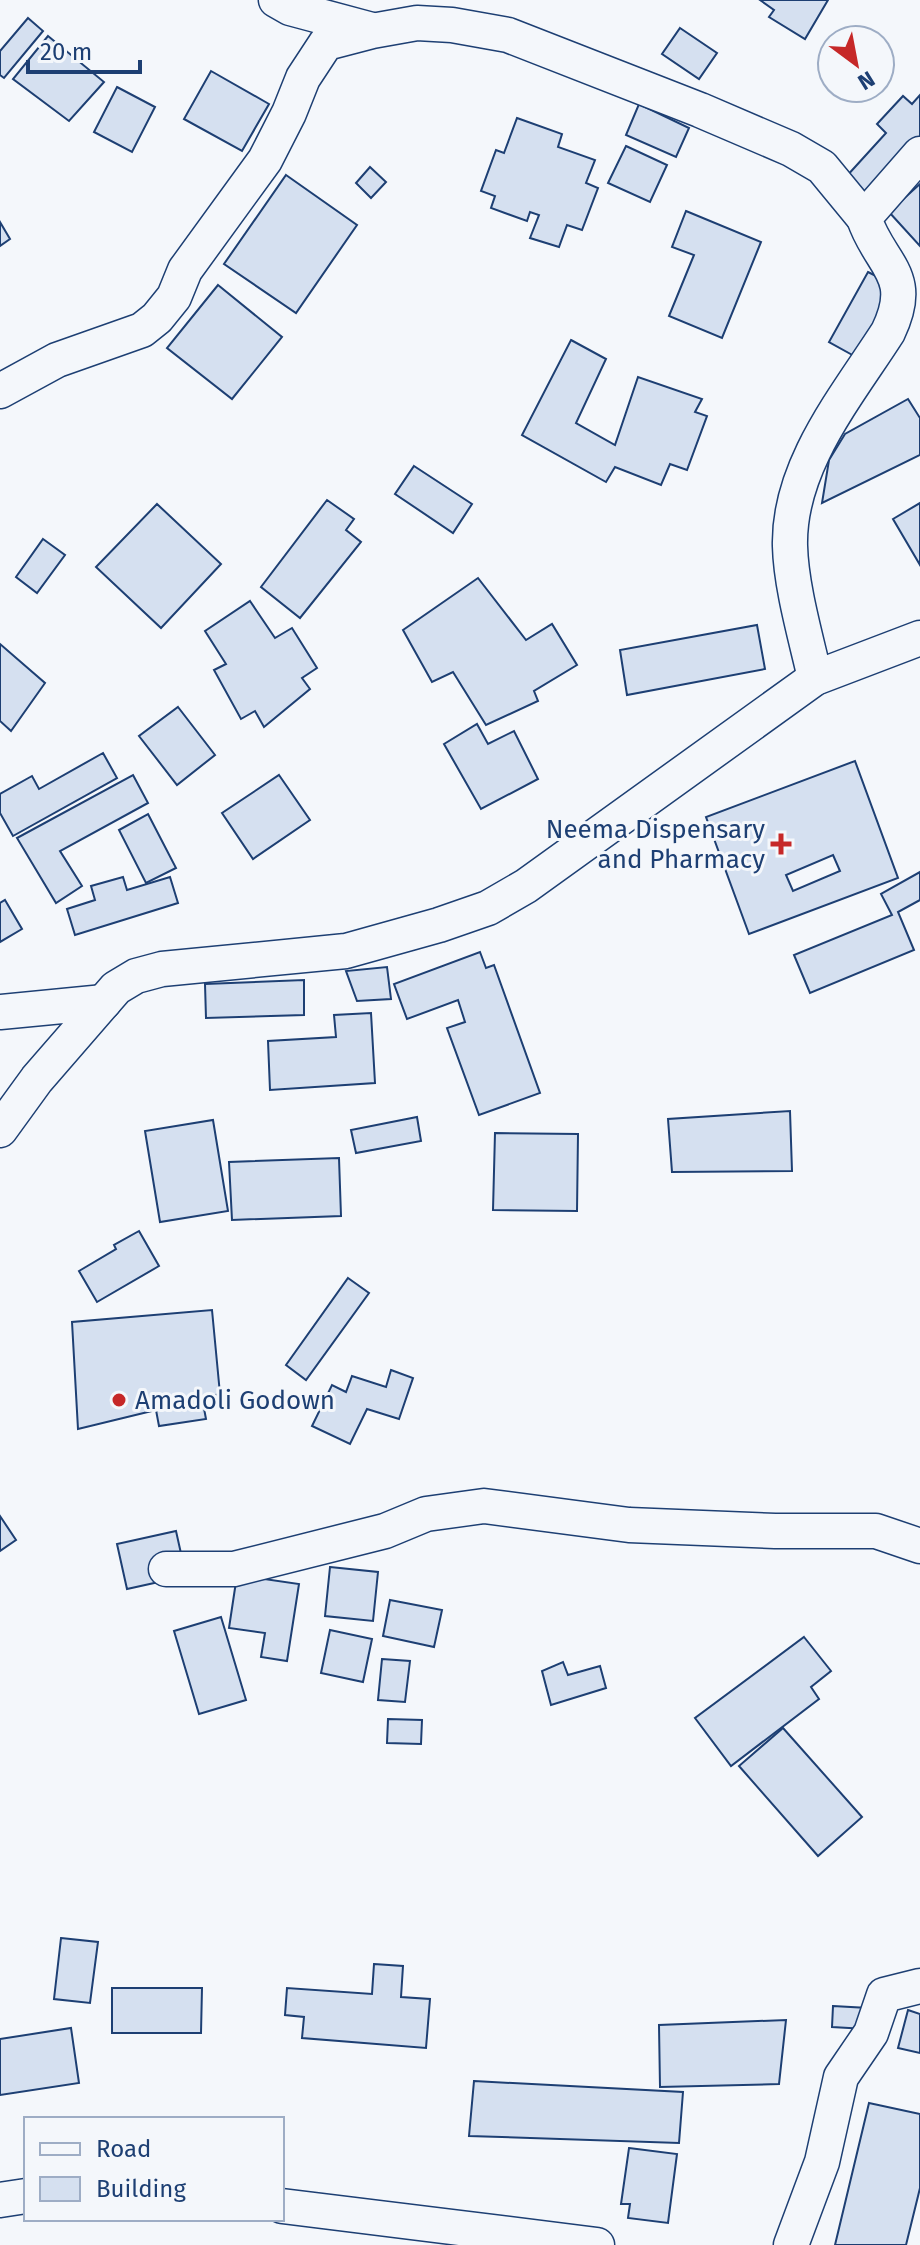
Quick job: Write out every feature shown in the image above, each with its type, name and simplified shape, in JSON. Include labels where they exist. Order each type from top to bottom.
[{"type":"street","points":[[276,0],[290,8],[372,31]]},
{"type":"street","points":[[0,391],[57,360],[142,330],[157,318],[174,297],[185,270],[265,160],[303,78],[326,43],[417,23],[452,25],[508,35],[700,110],[791,149],[822,167],[864,218],[868,230],[910,294],[809,460],[794,505],[790,546],[815,678]]},
{"type":"street","points":[[864,218],[920,154]]},
{"type":"street","points":[[0,1130],[37,1079],[116,988],[136,976],[162,969],[346,951],[488,908],[526,886],[815,678],[920,638]]},
{"type":"street","points":[[0,1012],[104,1002]]},
{"type":"street","points":[[166,1569],[234,1569],[385,1531],[426,1514],[484,1506],[629,1525],[775,1531],[876,1531],[920,1546]]},
{"type":"street","points":[[791,2245],[822,2162],[841,2077],[871,2033],[884,1995],[920,1986]]},
{"type":"street","points":[[0,2200],[24,2196]]},
{"type":"street","points":[[284,2206],[597,2245]]},
{"type":"building","points":[[760,0],[828,0],[805,39],[769,17],[774,10]]},
{"type":"building","points":[[28,18],[43,31],[4,78],[0,75],[0,51]]},
{"type":"building","points":[[680,28],[717,53],[699,79],[662,54]]},
{"type":"building","points":[[48,36],[104,82],[69,121],[13,79]]},
{"type":"building","points":[[211,71],[269,104],[242,151],[184,119]]},
{"type":"building","points":[[117,87],[155,107],[132,152],[94,132]]},
{"type":"building","points":[[920,95],[920,142],[869,199],[845,178],[886,133],[877,124],[903,96],[912,104]]},
{"type":"building","points":[[639,104],[689,128],[676,157],[626,135]]},
{"type":"building","points":[[517,118],[562,134],[558,147],[595,160],[586,183],[598,188],[582,230],[567,225],[559,247],[530,238],[539,215],[530,212],[527,221],[491,208],[495,196],[481,191],[496,150],[504,153]]},
{"type":"building","points":[[626,146],[667,165],[650,202],[608,183]]},
{"type":"building","points":[[370,167],[386,182],[371,198],[356,183]]},
{"type":"building","points":[[286,175],[357,225],[296,313],[224,264]]},
{"type":"building","points":[[920,184],[920,246],[889,212]]},
{"type":"building","points":[[686,211],[761,242],[722,338],[669,316],[694,255],[672,247]]},
{"type":"building","points":[[0,222],[10,239],[0,246]]},
{"type":"building","points":[[868,272],[896,286],[856,357],[829,342]]},
{"type":"building","points":[[218,285],[282,337],[232,399],[167,348]]},
{"type":"building","points":[[571,340],[606,359],[576,423],[615,445],[638,377],[702,399],[695,412],[707,416],[687,470],[670,464],[661,485],[615,467],[606,482],[522,435]]},
{"type":"building","points":[[908,399],[920,418],[920,455],[822,503],[829,460],[845,434]]},
{"type":"building","points":[[414,466],[472,504],[453,533],[395,494]]},
{"type":"building","points":[[327,500],[354,519],[346,530],[361,542],[300,618],[261,587]]},
{"type":"building","points":[[920,503],[920,565],[893,519]]},
{"type":"building","points":[[157,504],[221,564],[161,628],[96,567]]},
{"type":"building","points":[[43,539],[65,555],[37,593],[16,577]]},
{"type":"building","points":[[478,578],[526,640],[552,624],[577,665],[534,691],[538,701],[486,725],[453,672],[432,682],[403,630]]},
{"type":"building","points":[[250,601],[275,638],[292,628],[317,668],[302,678],[310,689],[264,727],[255,711],[241,719],[214,670],[226,664],[205,631]]},
{"type":"building","points":[[757,625],[765,669],[627,695],[620,650]]},
{"type":"building","points":[[0,644],[45,683],[11,731],[0,721]]},
{"type":"building","points":[[178,707],[215,755],[177,785],[139,736]]},
{"type":"building","points":[[477,724],[488,744],[514,731],[538,779],[481,809],[444,744]]},
{"type":"building","points":[[103,753],[117,778],[13,836],[0,813],[0,794],[32,776],[39,789]]},
{"type":"building","points":[[855,761],[898,878],[749,934],[706,817]],"holes":[[[833,855],[840,871],[793,891],[786,875]]]},
{"type":"building","points":[[133,775],[148,803],[60,851],[82,886],[56,903],[17,838]]},
{"type":"building","points":[[279,775],[310,820],[253,859],[222,813]]},
{"type":"building","points":[[148,814],[176,868],[146,883],[119,830]]},
{"type":"building","points":[[920,872],[920,900],[898,912],[914,950],[810,993],[794,955],[892,915],[881,894]]},
{"type":"building","points":[[123,877],[127,890],[170,877],[178,903],[75,935],[67,909],[95,900],[91,886]]},
{"type":"building","points":[[5,900],[22,929],[0,942],[0,903]]},
{"type":"building","points":[[480,952],[486,968],[494,965],[540,1093],[479,1115],[447,1028],[465,1022],[458,1000],[407,1019],[394,984]]},
{"type":"building","points":[[387,967],[391,999],[357,1001],[346,971]]},
{"type":"building","points":[[304,980],[304,1015],[206,1018],[205,984]]},
{"type":"building","points":[[371,1013],[375,1083],[270,1090],[268,1041],[336,1037],[334,1015]]},
{"type":"building","points":[[790,1111],[792,1171],[672,1172],[668,1119]]},
{"type":"building","points":[[417,1117],[421,1141],[356,1153],[351,1130]]},
{"type":"building","points":[[213,1120],[228,1211],[160,1222],[145,1131]]},
{"type":"building","points":[[495,1133],[578,1134],[577,1211],[493,1210]]},
{"type":"building","points":[[339,1158],[341,1216],[232,1220],[229,1162]]},
{"type":"building","points":[[139,1231],[159,1266],[97,1302],[79,1271]]},
{"type":"building","points":[[348,1278],[369,1293],[306,1380],[286,1365]]},
{"type":"building","points":[[212,1310],[220,1394],[202,1398],[206,1419],[159,1426],[156,1410],[78,1429],[72,1322]]},
{"type":"building","points":[[391,1370],[413,1378],[399,1419],[367,1409],[350,1444],[312,1426],[332,1385],[346,1392],[352,1376],[386,1387]]},
{"type":"building","points":[[0,1516],[16,1540],[0,1551]]},
{"type":"building","points":[[176,1531],[186,1576],[127,1589],[117,1544]]},
{"type":"building","points":[[330,1567],[378,1572],[373,1621],[325,1616]]},
{"type":"building","points":[[237,1575],[299,1584],[287,1661],[261,1657],[265,1633],[229,1628]]},
{"type":"building","points":[[390,1600],[442,1610],[434,1647],[383,1636]]},
{"type":"building","points":[[221,1617],[246,1700],[199,1714],[174,1631]]},
{"type":"building","points":[[330,1630],[372,1639],[363,1682],[321,1673]]},
{"type":"building","points":[[804,1637],[831,1671],[811,1687],[819,1699],[731,1766],[695,1718]]},
{"type":"building","points":[[382,1659],[410,1661],[405,1702],[378,1700]]},
{"type":"building","points":[[563,1662],[568,1675],[600,1666],[606,1688],[551,1705],[542,1671]]},
{"type":"building","points":[[388,1719],[422,1720],[421,1744],[387,1743]]},
{"type":"building","points":[[783,1728],[862,1817],[818,1856],[739,1766]]},
{"type":"building","points":[[61,1938],[98,1942],[90,2003],[54,1999]]},
{"type":"building","points":[[374,1964],[403,1966],[401,1997],[430,1999],[426,2048],[302,2038],[304,2017],[285,2015],[287,1988],[372,1994]]},
{"type":"building","points":[[112,1988],[202,1988],[201,2033],[112,2033]]},
{"type":"building","points":[[833,2006],[868,2008],[866,2029],[832,2027]]},
{"type":"building","points":[[908,2010],[920,2014],[920,2053],[898,2048]]},
{"type":"building","points":[[786,2020],[779,2084],[660,2087],[659,2025]]},
{"type":"building","points":[[71,2028],[79,2083],[0,2095],[0,2039]]},
{"type":"building","points":[[474,2081],[683,2092],[679,2143],[469,2136]]},
{"type":"building","points":[[869,2103],[920,2114],[920,2188],[906,2245],[835,2245]]},
{"type":"building","points":[[629,2148],[677,2154],[668,2223],[628,2218],[630,2204],[621,2204]]},
{"type":"place","name":"Neema Dispensary and Pharmacy","points":[[781,844]]},
{"type":"place","name":"Amadoli Godown","points":[[119,1400]]}]
